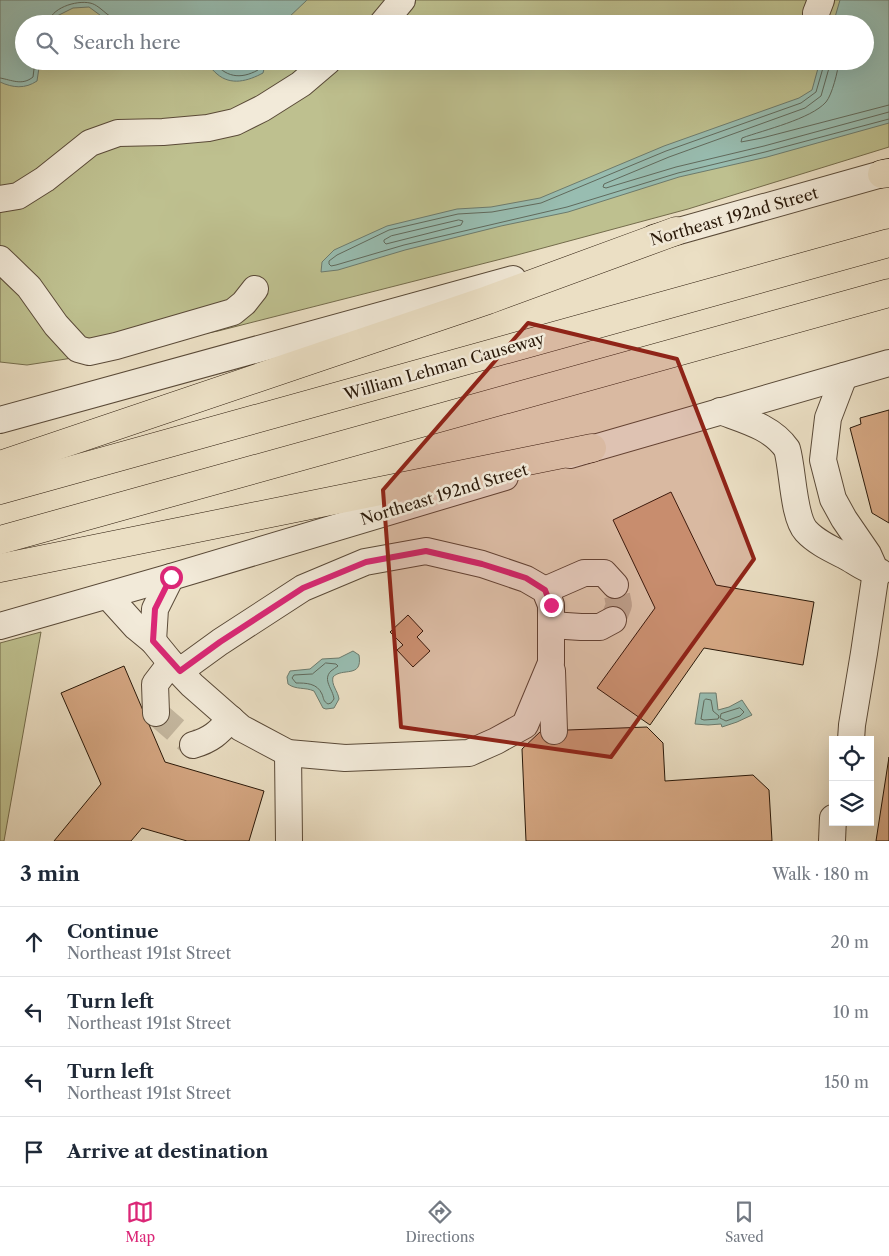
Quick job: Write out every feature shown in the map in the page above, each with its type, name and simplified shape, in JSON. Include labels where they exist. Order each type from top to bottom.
[{"type":"highway","points":[[0,466],[488,300],[676,231]]},
{"type":"highway","name":"William Lehman Causeway","points":[[0,490],[889,243]]},
{"type":"highway","points":[[0,540],[889,293]]},
{"type":"highway","points":[[0,568],[592,448]]},
{"type":"street","points":[[390,15],[402,0]]},
{"type":"street","points":[[816,15],[821,0]]},
{"type":"street","points":[[0,199],[18,196],[45,179],[90,143],[118,133],[208,128],[235,122],[263,108],[301,84],[317,70]]},
{"type":"street","name":"Northeast 192nd Street","points":[[0,420],[449,297],[676,231],[887,173]]},
{"type":"street","points":[[0,259],[29,287],[56,325],[78,349],[89,352],[233,312],[244,303],[255,288]]},
{"type":"street","name":"Northeast 192nd Street","points":[[0,626],[108,596],[518,473],[592,448],[889,363]]},
{"type":"street","points":[[844,376],[828,418],[823,460],[833,499],[844,519],[882,572]]},
{"type":"street","points":[[720,411],[758,426],[781,440],[787,449],[790,460],[801,526],[807,532],[825,546],[882,572]]},
{"type":"street","points":[[156,713],[156,684],[175,667],[220,642],[303,588],[366,562],[426,551],[526,578],[545,590],[551,605],[554,731]]},
{"type":"street","points":[[851,736],[864,653],[882,572]]},
{"type":"street","points":[[545,590],[584,573],[604,573],[615,585]]},
{"type":"street","points":[[153,641],[155,609],[171,577]]},
{"type":"street","points":[[108,596],[192,684],[241,728],[288,753],[346,758],[469,753],[525,725],[551,663]]},
{"type":"street","points":[[551,625],[581,628],[600,627],[613,620]]},
{"type":"street","points":[[193,746],[208,741],[231,719]]},
{"type":"street","points":[[288,753],[289,841]]},
{"type":"street","points":[[832,841],[833,826]]},
{"type":"highlighted area","points":[[528,323],[677,359],[754,559],[611,757],[401,727],[383,490]]},
{"type":"green space","points":[[0,0],[889,0],[889,147],[688,209],[517,255],[218,331],[105,353],[27,365],[0,362]]},
{"type":"green space","points":[[41,632],[4,841],[0,841],[0,643]]},
{"type":"water","points":[[0,0],[307,0],[291,15],[100,15],[89,7],[73,8],[59,15],[15,15],[15,70],[39,70],[37,81],[19,87],[0,82]]},
{"type":"water","points":[[840,0],[889,0],[889,123],[767,157],[679,177],[568,212],[501,226],[405,250],[338,270],[321,272],[322,262],[334,250],[387,226],[457,209],[491,207],[540,198],[664,146],[799,98],[812,90],[818,70],[874,70],[874,15],[836,15]]},
{"type":"water","points":[[213,70],[264,70],[263,73],[240,81],[228,80]]},
{"type":"water","points":[[353,651],[359,655],[358,667],[355,670],[337,674],[333,677],[333,683],[339,699],[334,708],[323,708],[314,691],[288,684],[287,677],[290,671],[310,669],[322,659],[339,658]]},
{"type":"water","points":[[700,693],[716,693],[718,710],[742,700],[752,715],[722,727],[721,724],[695,724]]},
{"type":"building","points":[[889,410],[889,523],[872,513],[850,428],[861,424],[860,418]]},
{"type":"building","points":[[671,492],[716,585],[814,602],[803,665],[704,648],[650,725],[597,688],[655,608],[613,520]]},
{"type":"building","points":[[408,615],[423,631],[417,637],[430,651],[413,667],[397,650],[403,645],[390,632]]},
{"type":"building","points":[[124,666],[165,762],[264,791],[249,841],[187,841],[142,828],[131,841],[54,841],[101,784],[61,693]]},
{"type":"building","points":[[647,727],[663,743],[665,781],[753,775],[769,790],[772,841],[526,841],[522,749],[541,731]]},
{"type":"building","points":[[889,757],[889,841],[876,841]]},
{"type":"tunnel","points":[[613,620],[619,605],[615,585]]},
{"type":"tunnel","points":[[156,713],[193,745]]},
{"type":"route","points":[[171,577],[155,609],[153,641],[180,671],[220,642],[303,588],[366,562],[426,551],[482,564],[526,578],[545,590],[551,605]]}]
